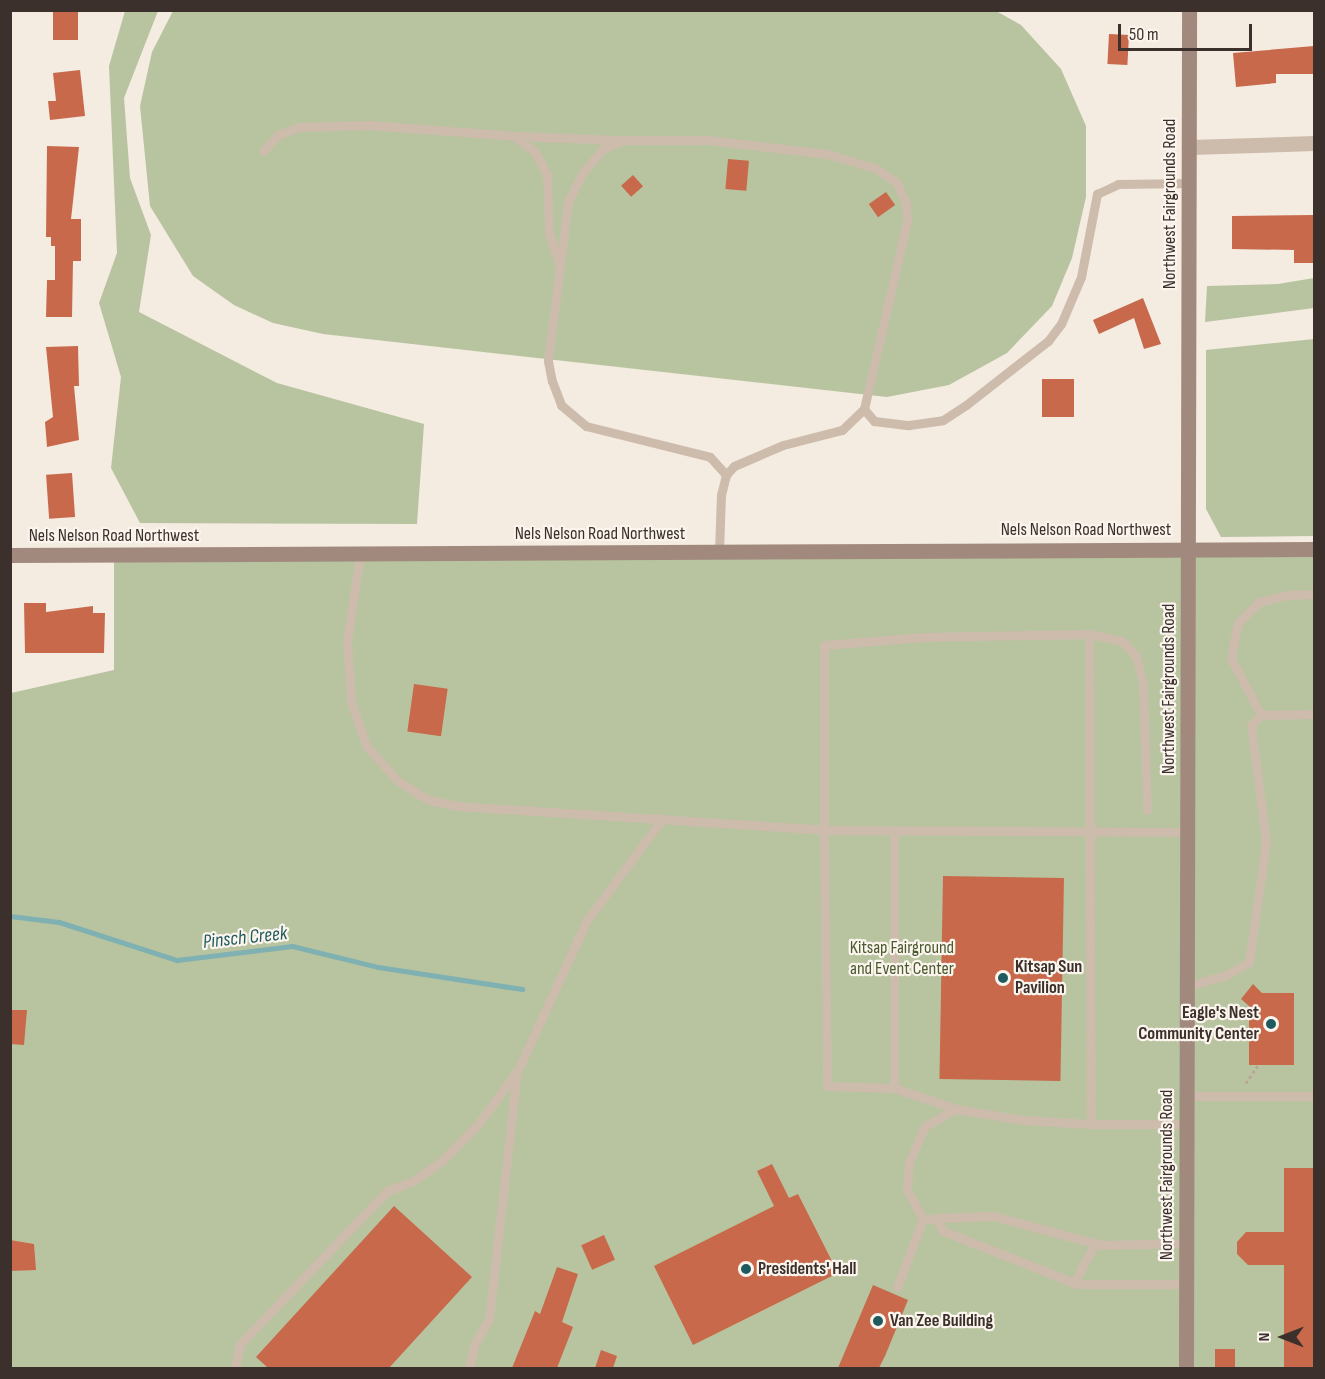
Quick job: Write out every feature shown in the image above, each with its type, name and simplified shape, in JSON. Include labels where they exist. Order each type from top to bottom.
[{"type":"main road","name":"Northwest Fairgrounds Road","points":[[1186,1368],[1190,549],[1189,10]]},
{"type":"main road","name":"Nels Nelson Road Northwest","points":[[10,555],[1314,549]]},
{"type":"street","points":[[1190,147],[1314,143]]},
{"type":"lane","points":[[263,151],[278,135],[299,127],[369,125],[514,136],[708,140],[827,154],[875,168],[896,182],[906,203],[907,221],[864,409],[842,430],[744,459],[726,475],[719,552]]},
{"type":"lane","points":[[514,136],[535,152],[547,175],[549,233],[559,266]]},
{"type":"lane","points":[[624,140],[603,148],[583,172],[568,202],[548,361],[561,405],[586,426],[608,434],[710,457],[726,475]]},
{"type":"lane","points":[[864,409],[874,421],[909,425],[943,420],[966,405],[1048,341],[1061,324],[1081,277],[1097,194],[1118,184],[1190,183]]},
{"type":"lane","points":[[360,555],[347,641],[351,702],[367,747],[398,782],[429,800],[457,806],[824,830],[1188,832]]},
{"type":"lane","points":[[1261,715],[1231,658],[1238,623],[1259,602],[1287,595],[1314,594]]},
{"type":"lane","points":[[1147,810],[1143,684],[1136,656],[1122,641],[1089,634],[923,637],[824,645],[826,1086],[894,1088],[956,1109],[1023,1120],[1091,1124],[1187,1124]]},
{"type":"lane","points":[[1089,634],[1091,1124]]},
{"type":"lane","points":[[1188,986],[1224,976],[1249,962],[1266,842],[1251,725],[1261,715],[1314,714]]},
{"type":"lane","points":[[235,1368],[240,1344],[387,1191],[413,1181],[442,1161],[478,1124],[518,1070],[587,920],[663,818]]},
{"type":"lane","points":[[894,832],[894,1088]]},
{"type":"lane","points":[[468,1368],[475,1343],[489,1320],[518,1070]]},
{"type":"lane","points":[[1187,1096],[1314,1096]]},
{"type":"lane","points":[[897,1287],[923,1219],[907,1190],[909,1162],[925,1126],[956,1109]]},
{"type":"lane","points":[[923,1219],[993,1216],[1095,1244],[1186,1243]]},
{"type":"lane","points":[[936,1218],[943,1231],[1074,1283],[1186,1284]]},
{"type":"lane","points":[[1074,1283],[1095,1244]]},
{"type":"path","points":[[1237,1096],[1258,1065]]},
{"type":"green space","points":[[125,11],[158,11],[124,98],[130,178],[151,235],[139,312],[277,383],[424,424],[417,524],[140,523],[111,468],[121,377],[99,303],[117,253],[109,66]]},
{"type":"green space","points":[[173,11],[996,11],[1021,25],[1061,69],[1086,126],[1086,197],[1072,258],[1052,306],[1007,353],[949,385],[887,397],[323,334],[273,323],[234,305],[193,276],[150,206],[140,106],[152,52]]},
{"type":"green space","points":[[1314,278],[1314,308],[1205,322],[1207,286],[1278,284]]},
{"type":"green space","points":[[1314,339],[1314,536],[1221,537],[1206,509],[1206,350]]},
{"type":"green space","name":"Kitsap Fairground and Event Center","points":[[1314,549],[1314,1368],[11,1368],[11,693],[114,670],[114,557]]},
{"type":"building","points":[[53,10],[78,10],[78,40],[53,40]]},
{"type":"building","points":[[1109,34],[1129,35],[1127,65],[1107,64]]},
{"type":"building","points":[[1314,46],[1314,74],[1276,74],[1276,83],[1236,87],[1233,53]]},
{"type":"building","points":[[80,70],[85,116],[50,120],[48,101],[56,101],[53,73]]},
{"type":"building","points":[[47,146],[79,147],[71,219],[81,219],[81,261],[73,261],[72,317],[46,317],[47,280],[55,280],[55,246],[51,246],[51,237],[46,237]]},
{"type":"building","points":[[728,159],[749,161],[746,191],[725,189]]},
{"type":"building","points":[[633,175],[643,186],[631,197],[621,186]]},
{"type":"building","points":[[886,192],[895,205],[878,217],[869,204]]},
{"type":"building","points":[[1314,215],[1314,263],[1294,263],[1294,250],[1232,249],[1232,216]]},
{"type":"building","points":[[1143,298],[1161,344],[1144,349],[1134,318],[1099,334],[1093,320]]},
{"type":"building","points":[[78,346],[79,386],[74,386],[79,440],[47,447],[45,422],[53,417],[46,347]]},
{"type":"building","points":[[1042,379],[1074,379],[1074,417],[1042,417]]},
{"type":"building","points":[[72,473],[75,517],[49,519],[46,475]]},
{"type":"building","points":[[24,603],[46,603],[46,612],[93,606],[93,613],[105,613],[104,653],[25,653]]},
{"type":"building","points":[[414,684],[448,689],[441,736],[407,732]]},
{"type":"building","name":"Kitsap Sun Pavilion","points":[[943,876],[1064,878],[1060,1081],[939,1079]]},
{"type":"building","name":"Eagle's Nest Community Center","points":[[1253,984],[1262,993],[1294,993],[1294,1065],[1249,1065],[1249,1006],[1241,999]]},
{"type":"building","points":[[10,1010],[27,1010],[24,1045],[10,1044]]},
{"type":"building","name":"Presidents' Hall","points":[[772,1164],[789,1198],[798,1194],[838,1273],[693,1345],[654,1266],[774,1206],[757,1171]]},
{"type":"building","points":[[1284,1168],[1314,1168],[1314,1368],[1284,1368],[1284,1265],[1248,1265],[1237,1254],[1237,1242],[1246,1232],[1284,1232]]},
{"type":"building","points":[[394,1206],[472,1277],[389,1368],[268,1368],[256,1357]]},
{"type":"building","points":[[604,1235],[615,1260],[592,1270],[581,1245]]},
{"type":"building","points":[[10,1240],[34,1244],[36,1270],[10,1271]]},
{"type":"building","points":[[557,1267],[578,1274],[562,1322],[573,1327],[557,1368],[512,1368],[535,1311],[540,1314]]},
{"type":"building","name":"Van Zee Building","points":[[873,1285],[908,1300],[885,1356],[879,1368],[838,1368]]},
{"type":"building","points":[[1215,1349],[1235,1349],[1235,1368],[1215,1368]]},
{"type":"building","points":[[601,1350],[617,1356],[613,1368],[595,1368]]},
{"type":"waterway","name":"Pinsch Creek","points":[[10,916],[59,922],[177,960],[292,946],[378,967],[522,989]]},
{"type":"place","name":"Kitsap Sun Pavilion","points":[[1003,978]]},
{"type":"place","name":"Eagle's Nest Community Center","points":[[1271,1024]]},
{"type":"place","name":"Presidents' Hall","points":[[746,1269]]},
{"type":"place","name":"Van Zee Building","points":[[878,1321]]}]
